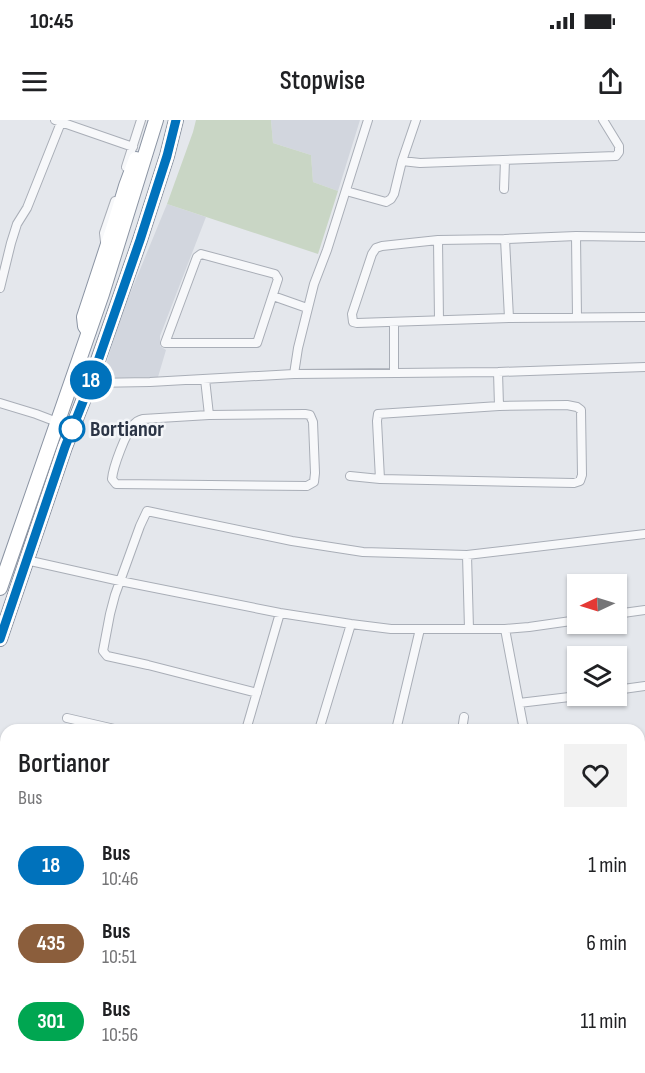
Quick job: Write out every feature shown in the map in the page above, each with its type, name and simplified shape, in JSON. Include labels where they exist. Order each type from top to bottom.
[{"type":"highway","points":[[89,332],[84,317],[148,120]]},
{"type":"highway","points":[[0,588],[106,283],[156,120]]},
{"type":"highway","points":[[0,639],[65,447],[90,384],[128,274],[167,156],[176,120]]},
{"type":"highway","points":[[128,274],[157,215],[185,120]]},
{"type":"street","points":[[105,252],[104,233],[107,222],[141,120]]},
{"type":"street","points":[[294,374],[307,308],[368,120]]},
{"type":"street","points":[[346,191],[386,202],[394,194],[416,120]]},
{"type":"street","points":[[402,161],[420,163],[616,156],[619,146],[603,120]]},
{"type":"street","points":[[0,288],[17,224],[27,208],[59,121],[132,147]]},
{"type":"street","points":[[504,189],[505,160]]},
{"type":"street","points":[[576,236],[577,317]]},
{"type":"street","points":[[645,237],[576,236],[438,240],[382,246],[376,248],[372,254],[352,318],[353,322],[357,323],[508,318],[645,317]]},
{"type":"street","points":[[506,239],[508,318]]},
{"type":"street","points":[[438,240],[439,320]]},
{"type":"street","points":[[201,254],[275,274],[278,279],[273,296],[256,343],[165,344],[197,257],[201,254]]},
{"type":"street","points":[[273,296],[307,308]]},
{"type":"street","points":[[394,322],[394,373]]},
{"type":"street","points":[[90,384],[294,374],[498,372],[645,367]]},
{"type":"street","points":[[498,372],[499,406]]},
{"type":"street","points":[[205,379],[209,416]]},
{"type":"street","points":[[0,403],[57,422]]},
{"type":"street","points":[[350,476],[380,479],[574,483],[580,481],[582,475],[581,410],[567,405],[499,406],[378,414],[380,479]]},
{"type":"street","points":[[310,415],[313,422],[314,482],[307,486],[116,484],[112,479],[112,470],[130,429],[137,421],[209,416],[310,415]]},
{"type":"street","points":[[257,693],[106,656],[104,653],[110,614],[147,511],[292,541],[363,552],[467,555],[645,534]]},
{"type":"street","points":[[467,555],[469,629]]},
{"type":"street","points":[[26,560],[280,613],[391,629],[504,629],[567,622]]},
{"type":"street","points":[[627,612],[645,610]]},
{"type":"street","points":[[248,724],[280,613]]},
{"type":"street","points":[[321,724],[351,624]]},
{"type":"street","points":[[397,724],[420,629]]},
{"type":"street","points":[[504,629],[523,724]]},
{"type":"street","points":[[627,688],[645,686]]},
{"type":"street","points":[[519,703],[567,697]]},
{"type":"street","points":[[463,724],[464,717]]},
{"type":"street","points":[[68,718],[94,724]]},
{"type":"shaded area","points":[[271,120],[360,120],[338,191],[313,182],[311,155],[273,143]]},
{"type":"shaded area","points":[[167,204],[206,217],[160,336],[160,346],[166,350],[158,377],[102,378],[120,318]]},
{"type":"green space","points":[[196,120],[271,120],[273,143],[311,155],[313,182],[338,191],[318,254],[167,204]]},
{"type":"bus line","name":"18","points":[[0,639],[65,447],[90,384],[140,240],[176,120]]},
{"type":"place","name":"Bortianor","points":[[72,429]]}]
